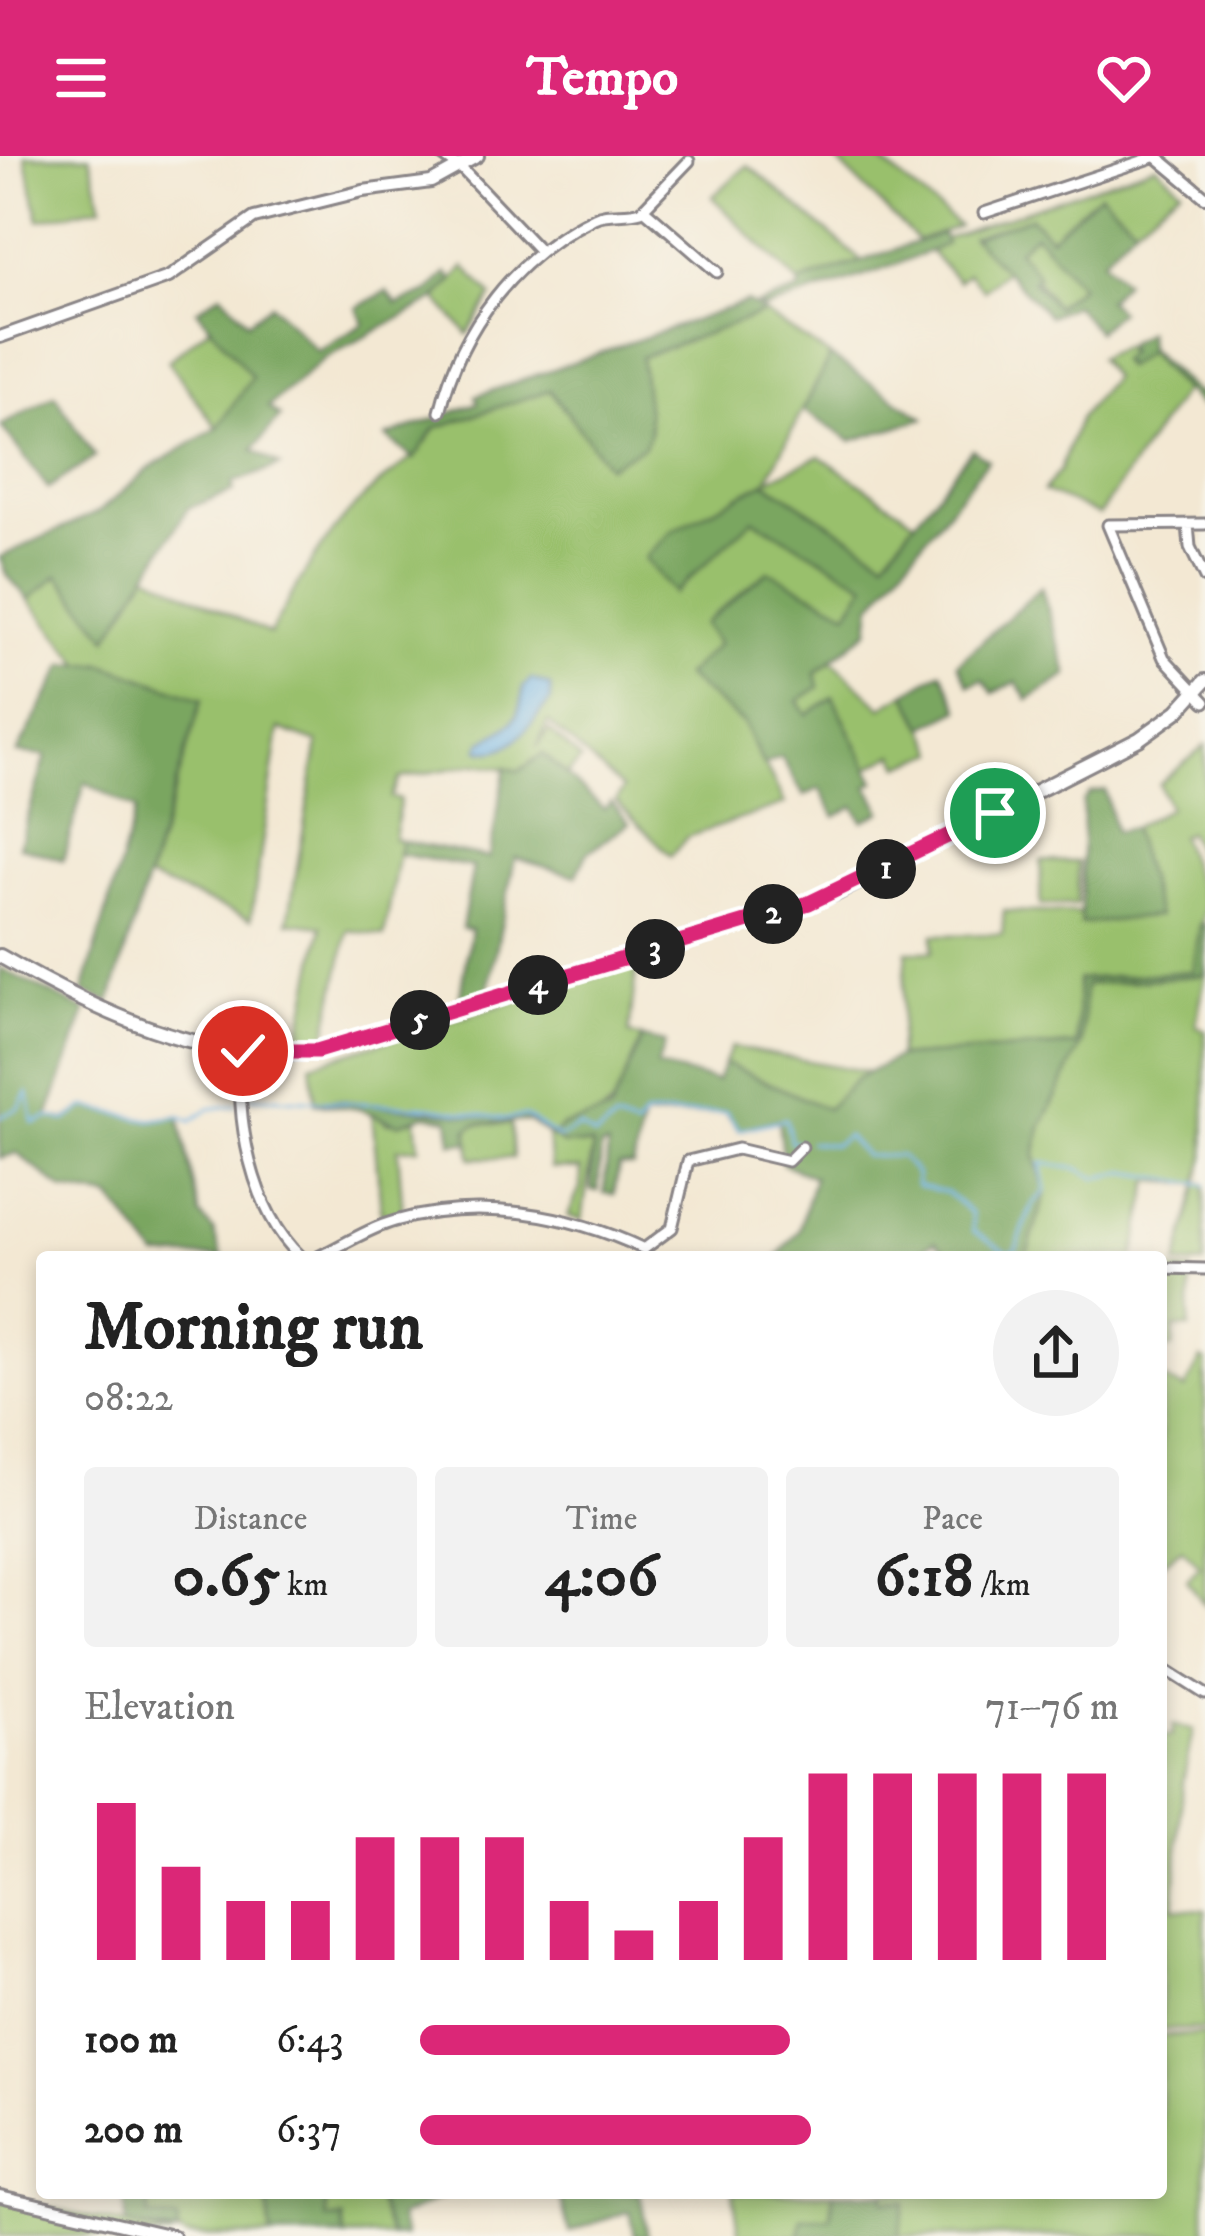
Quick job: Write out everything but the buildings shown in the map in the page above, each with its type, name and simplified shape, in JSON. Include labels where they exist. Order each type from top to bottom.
[{"type":"main road","points":[[0,956],[75,997],[185,1039],[243,1051],[317,1051],[823,898],[1139,739],[1200,698],[1205,681]]},
{"type":"street","points":[[443,156],[462,169],[539,250]]},
{"type":"street","points":[[0,337],[169,277],[254,218],[362,191],[412,187],[462,169],[478,156]]},
{"type":"street","points":[[984,213],[1156,156],[1205,197]]},
{"type":"street","points":[[440,412],[480,318],[539,250],[598,215],[624,216],[644,209],[689,161]]},
{"type":"street","points":[[644,209],[718,272]]},
{"type":"street","points":[[1200,698],[1164,658],[1108,525],[1205,524]]},
{"type":"street","points":[[1188,525],[1190,547],[1205,578]]},
{"type":"street","points":[[243,1051],[240,1076],[250,1161],[266,1204],[297,1251]]},
{"type":"street","points":[[646,1251],[672,1228],[688,1161],[737,1149],[788,1161],[802,1147]]},
{"type":"street","points":[[331,1251],[394,1221],[482,1210],[559,1219],[639,1251]]},
{"type":"street","points":[[1167,1268],[1205,1269]]},
{"type":"street","points":[[1167,1670],[1205,1694]]},
{"type":"street","points":[[0,2196],[173,2236]]},
{"type":"green space","points":[[25,156],[90,156],[102,206],[39,220]]},
{"type":"green space","points":[[832,156],[875,156],[959,226],[918,241]]},
{"type":"green space","points":[[748,165],[862,261],[798,283],[712,197]]},
{"type":"green space","points":[[1156,165],[1181,188],[1135,226],[1100,194],[1049,238],[1030,217],[973,238],[1006,270],[984,290],[968,273],[958,281],[930,251],[946,244],[944,239]]},
{"type":"green space","points":[[1100,193],[1135,226],[1102,260],[1124,282],[1107,300],[1119,311],[1097,331],[1074,305],[1049,316],[972,237],[1030,217],[1050,237]],"holes":[[[1035,234],[1080,286],[1056,307],[1033,281],[1038,275],[1017,250]]]},
{"type":"green space","points":[[942,233],[946,244],[902,262],[764,309],[758,305],[800,290],[798,283]]},
{"type":"green space","points":[[1035,234],[1080,286],[1055,307],[1016,250]]},
{"type":"green space","points":[[465,267],[492,296],[468,334],[436,299]]},
{"type":"green space","points":[[447,273],[453,280],[436,299],[325,358],[268,407],[280,417],[253,450],[280,466],[232,483],[234,491],[188,508],[108,638],[58,575],[29,600],[6,574],[0,557],[100,511],[150,468],[217,428],[252,377],[197,310],[221,293],[248,322],[271,304],[317,351],[364,324],[357,308],[387,291],[397,304],[429,292]]},
{"type":"green space","points":[[747,302],[764,313],[641,357],[650,432],[644,446],[608,466],[550,390],[435,428],[414,459],[386,437],[478,403],[476,396]]},
{"type":"green space","points":[[764,313],[830,356],[767,480],[820,456],[915,521],[885,559],[765,482],[672,531],[674,593],[753,518],[867,584],[848,612],[719,644],[685,676],[744,724],[785,804],[687,837],[671,856],[616,801],[623,789],[548,722],[537,747],[549,730],[581,760],[567,775],[543,754],[519,771],[476,764],[400,778],[391,797],[400,800],[394,839],[401,841],[384,936],[348,930],[325,1039],[298,1045],[322,926],[288,922],[318,743],[279,729],[251,919],[148,878],[202,699],[103,664],[82,665],[29,600],[58,574],[108,637],[146,573],[270,634],[334,530],[419,450],[435,428],[550,390],[608,466],[640,357]]},
{"type":"green space","points":[[212,325],[252,377],[217,428],[168,361]]},
{"type":"green space","points":[[1147,332],[1148,348],[1198,395],[1205,390],[1205,403],[1200,406],[1147,352],[1125,367],[1120,360],[1129,352],[1125,345]]},
{"type":"green space","points":[[1125,345],[1127,357],[1147,352],[1183,391],[1099,515],[1044,491],[1060,470],[1079,419],[1112,377],[1098,358]]},
{"type":"green space","points":[[830,356],[924,418],[851,441],[803,410]]},
{"type":"green space","points":[[55,395],[95,457],[48,488],[1,426]]},
{"type":"green space","points":[[972,449],[988,460],[872,605],[869,630],[816,673],[819,687],[798,701],[807,715],[833,697],[875,782],[868,786],[882,811],[863,821],[854,806],[835,817],[820,788],[804,796],[781,757],[763,765],[744,724],[685,676],[718,644],[703,624],[768,571],[848,612],[866,584],[753,519],[674,593],[645,558],[672,531],[765,482],[885,559]]},
{"type":"green space","points":[[1041,587],[1068,675],[1028,700],[1017,682],[993,693],[983,679],[969,685],[958,663]]},
{"type":"green space","points":[[832,661],[882,707],[906,693],[937,752],[901,766],[895,754],[868,768],[833,698],[807,716],[798,701],[818,687],[816,674]]},
{"type":"green space","points":[[103,664],[202,699],[110,1002],[83,992],[136,810],[85,782],[63,860],[19,846],[46,756],[17,753],[64,665]]},
{"type":"green space","points":[[942,671],[960,709],[924,727],[906,693]]},
{"type":"green space","points":[[1205,746],[1205,868],[1188,833],[1180,836],[1205,903],[1194,971],[1078,980],[1077,1045],[898,1057],[907,951],[933,951],[933,935],[1002,934],[1004,911],[1081,913],[1081,923],[1157,916],[1132,828],[1169,808],[1159,784]]},
{"type":"green space","points":[[543,754],[604,809],[611,802],[629,823],[587,853],[576,876],[515,858],[487,994],[459,1001],[471,930],[462,928],[473,867],[398,854],[401,841],[489,858],[506,767],[519,771]]},
{"type":"green space","points":[[1105,790],[1115,832],[1132,828],[1158,916],[1081,924],[1083,802],[1090,793]]},
{"type":"green space","points":[[1041,861],[1078,862],[1077,905],[1040,905]]},
{"type":"green space","points":[[1200,924],[1205,925],[1205,975],[1085,985],[1082,1044],[1041,1127],[1035,1156],[1046,1191],[1028,1251],[946,1251],[935,1241],[919,1251],[782,1251],[799,1231],[814,1177],[783,1164],[778,1120],[739,1130],[725,1112],[643,1118],[633,1166],[619,1166],[614,1194],[604,1193],[608,1146],[601,1147],[598,1191],[591,1190],[593,1145],[562,1144],[529,1121],[476,1124],[468,1129],[469,1142],[452,1143],[449,1119],[425,1115],[398,1124],[359,1109],[314,1103],[336,1100],[506,1119],[526,1116],[554,1135],[562,1126],[610,1112],[642,1038],[665,1043],[657,1067],[717,1081],[724,1063],[827,1109],[856,1079],[898,1057],[1077,1045],[1078,980],[1193,971]]},
{"type":"green space","points":[[637,963],[629,1034],[642,1038],[625,1087],[610,1108],[562,1126],[554,1136],[526,1116],[506,1119],[430,1107],[315,1100],[311,1064]]},
{"type":"green space","points":[[0,968],[86,1011],[48,1117],[66,1120],[85,1107],[151,1120],[179,1116],[200,1215],[213,1230],[220,1251],[152,1251],[111,1198],[63,1190],[17,1153],[0,1158]]},
{"type":"green space","points":[[1205,975],[1196,1025],[1205,1031],[1205,1156],[1198,1182],[1205,1185],[1204,1265],[1177,1264],[1198,1184],[1150,1181],[1135,1251],[1028,1251],[1046,1191],[1035,1156],[1041,1127],[1082,1044],[1085,985]]},
{"type":"green space","points":[[731,1047],[869,1072],[827,1109],[724,1063]]},
{"type":"green space","points":[[372,1112],[387,1123],[416,1118],[419,1148],[398,1149],[403,1215],[382,1221]]},
{"type":"green space","points":[[475,1124],[511,1124],[513,1158],[471,1158],[468,1129]]},
{"type":"green space","points":[[547,1132],[562,1144],[593,1145],[582,1220],[568,1216],[580,1188],[581,1169],[551,1168]]},
{"type":"green space","points":[[1167,1271],[1191,1271],[1189,1328],[1174,1328],[1173,1348],[1167,1348]]},
{"type":"green space","points":[[1201,1359],[1205,1361],[1205,1606],[1187,1580],[1200,1566],[1183,1547],[1167,1560],[1167,1381],[1185,1389]]},
{"type":"green space","points":[[1173,1725],[1193,1730],[1183,1782],[1174,1908],[1205,1910],[1205,2029],[1167,2030],[1167,1736],[1172,1736]]},
{"type":"green space","points":[[1205,2034],[1205,2236],[899,2236],[904,2203],[883,2199],[1167,2199],[1167,2036]]},
{"type":"green space","points":[[0,2196],[173,2236],[0,2236]]},
{"type":"green space","points":[[125,2199],[148,2199],[149,2216],[178,2220],[177,2234],[126,2225]]},
{"type":"green space","points":[[148,2199],[268,2199],[271,2236],[187,2236],[148,2217]]},
{"type":"green space","points":[[268,2199],[325,2199],[327,2219],[343,2219],[345,2236],[271,2236]]},
{"type":"green space","points":[[325,2199],[377,2199],[391,2236],[345,2236],[343,2219],[327,2220]]},
{"type":"green space","points":[[377,2199],[439,2199],[400,2217],[405,2236],[391,2236]]},
{"type":"green space","points":[[561,2199],[641,2199],[648,2236],[635,2236],[630,2211],[569,2232]]},
{"type":"green space","points":[[734,2199],[833,2199],[831,2220],[802,2220],[799,2236],[740,2236]]},
{"type":"green space","points":[[833,2199],[905,2202],[899,2236],[799,2236],[802,2219],[831,2219]]},
{"type":"water","points":[[531,679],[550,686],[551,700],[511,744],[490,751],[479,749],[512,722],[523,688]]},
{"type":"waterway","points":[[0,1117],[19,1108],[28,1092],[34,1123],[48,1117],[66,1121],[85,1107],[151,1120],[179,1116],[191,1121],[209,1109],[236,1105]]},
{"type":"waterway","points":[[249,1097],[430,1107],[506,1119],[526,1116],[559,1138],[579,1127],[595,1137],[615,1121],[636,1128],[645,1116],[726,1112],[739,1130],[786,1119],[791,1142],[798,1142]]},
{"type":"waterway","points":[[810,1142],[834,1145],[847,1136],[865,1156],[900,1156],[916,1173],[917,1186],[946,1192],[972,1214],[973,1231],[1006,1251]]},
{"type":"waterway","points":[[1012,1251],[1032,1205],[1046,1191],[1041,1163],[1078,1169],[1097,1178],[1126,1172],[1205,1185]]},
{"type":"route","points":[[243,1051],[317,1051],[809,903],[854,886],[995,813]]}]
